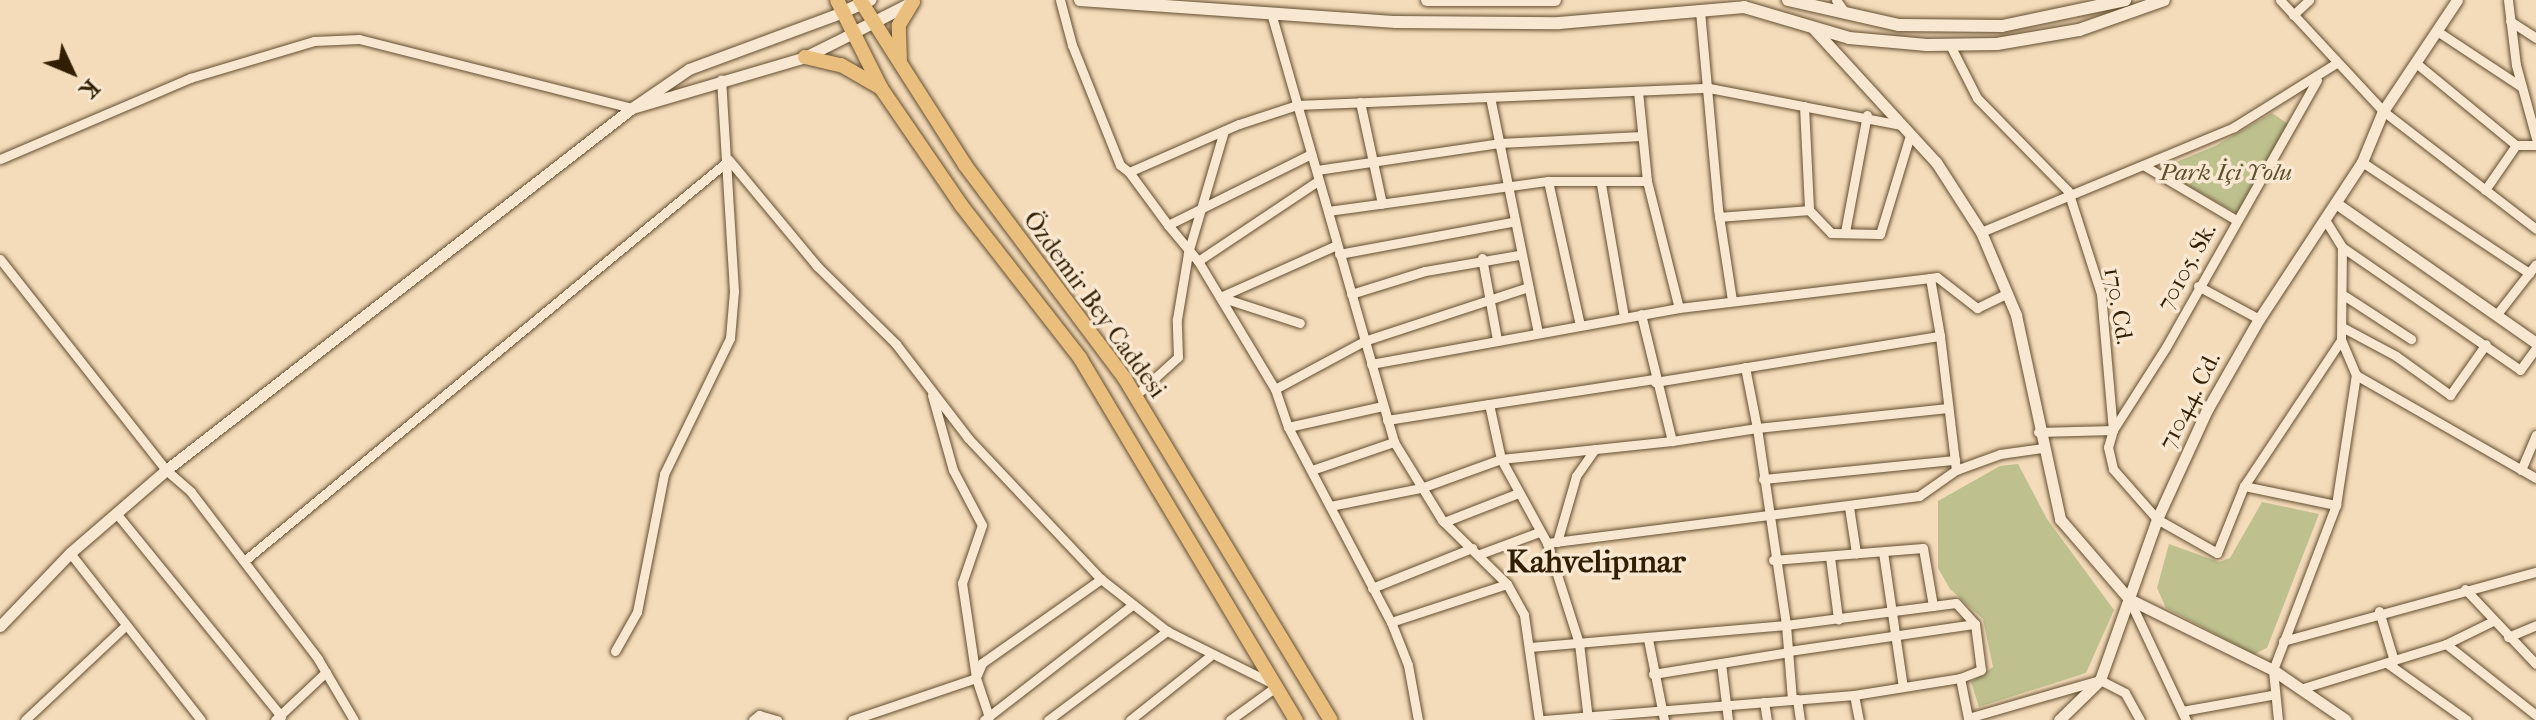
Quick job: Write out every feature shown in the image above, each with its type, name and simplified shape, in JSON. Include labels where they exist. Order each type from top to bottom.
[{"type":"main road","points":[[1080,0],[1396,22],[1559,23],[1744,7],[1849,38],[1950,45],[1997,44],[2079,30],[2164,0]]},
{"type":"main road","points":[[1427,0],[1555,0]]},
{"type":"main road","points":[[1788,0],[1899,25],[2002,26],[2125,0]]},
{"type":"main road","points":[[853,33],[915,1]]},
{"type":"main road","points":[[901,71],[899,25],[915,1]]},
{"type":"main road","points":[[864,2],[840,6],[881,88],[961,205],[1080,358],[1296,720]]},
{"type":"main road","name":"Özdemir Bey Caddesi","points":[[864,2],[872,23],[901,71],[1135,396],[1331,720]]},
{"type":"main road","points":[[805,57],[841,65],[881,88]]},
{"type":"street","points":[[1060,0],[1072,45],[1120,165],[1129,172],[1188,253],[1198,261],[1275,389],[1288,427],[1391,622],[1408,665],[1418,720]]},
{"type":"street","points":[[1836,0],[1846,14]]},
{"type":"street","points":[[2280,0],[2335,64],[2383,111],[2536,229]]},
{"type":"street","points":[[2293,15],[2309,0]]},
{"type":"street","name":"71044. Cd.","points":[[2059,720],[2100,680],[2157,519],[2207,410],[2259,319],[2362,162],[2383,111],[2457,0]]},
{"type":"street","points":[[2508,0],[2522,87],[2532,106],[2536,138]]},
{"type":"street","points":[[0,626],[70,553],[166,470],[632,108],[689,69],[840,6]]},
{"type":"street","points":[[1700,11],[1719,217],[1732,300]]},
{"type":"street","points":[[1271,13],[1394,442],[1444,522],[1507,584],[1524,615],[1541,720],[1663,715],[1764,702],[1854,695],[1960,678],[1981,670],[1975,624],[1956,603],[1786,625],[1530,647]]},
{"type":"street","points":[[2510,21],[2536,38]]},
{"type":"street","points":[[1813,28],[1936,162],[1981,232],[2008,293],[2060,519],[2129,599],[2184,715],[2271,695]]},
{"type":"street","points":[[2437,31],[2522,87]]},
{"type":"street","points":[[0,159],[190,78],[314,41],[359,39],[632,108],[721,79],[805,57],[853,33]]},
{"type":"street","points":[[1950,45],[1995,120],[2068,191]]},
{"type":"street","points":[[2416,63],[2516,145],[2536,145]]},
{"type":"street","points":[[1981,232],[2068,191],[2143,165],[2234,127],[2317,80],[2335,64]]},
{"type":"street","points":[[615,651],[637,612],[664,474],[730,338],[729,160],[721,79]]},
{"type":"street","name":"70105. Sk.","points":[[2113,430],[2317,80]]},
{"type":"street","points":[[1129,172],[1224,131],[1297,105],[1709,88],[1867,115],[1906,130]]},
{"type":"street","points":[[1638,91],[1647,181],[1679,308]]},
{"type":"street","points":[[1490,97],[1512,222],[1538,332]]},
{"type":"street","points":[[1360,102],[1382,204]]},
{"type":"street","points":[[1804,106],[1809,210],[1831,233],[1880,234],[1906,130]]},
{"type":"street","points":[[1845,232],[1867,115]]},
{"type":"street","points":[[1135,396],[1178,357],[1177,319],[1188,253],[1224,131]]},
{"type":"street","points":[[1317,170],[1499,143],[1642,136]]},
{"type":"street","points":[[2485,190],[2516,145]]},
{"type":"street","points":[[1168,225],[1311,154]]},
{"type":"street","points":[[729,160],[764,207],[896,344],[968,438],[1101,579],[1131,606],[1209,657],[1277,686]]},
{"type":"street","points":[[244,561],[729,160]]},
{"type":"street","points":[[2362,162],[2529,273]]},
{"type":"street","points":[[2143,165],[2236,220]]},
{"type":"street","points":[[1198,261],[1318,181]]},
{"type":"street","points":[[1328,211],[1548,181],[1601,184],[1647,181]]},
{"type":"street","points":[[1548,181],[1580,325]]},
{"type":"street","points":[[1601,184],[1624,317]]},
{"type":"street","name":"170. Cd.","points":[[2068,191],[2101,294],[2113,430],[2108,447],[2113,469],[2157,519],[2217,553],[2244,486]]},
{"type":"street","points":[[2326,221],[2342,247],[2520,370],[2536,345],[2497,314],[2337,204]]},
{"type":"street","points":[[1719,217],[1809,210]]},
{"type":"street","points":[[1220,297],[1338,249],[1512,222]]},
{"type":"street","points":[[2278,720],[2271,695],[2273,670],[2336,505],[2356,375],[2341,340],[2345,296],[2342,247]]},
{"type":"street","points":[[1351,294],[1482,258],[1519,255]]},
{"type":"street","points":[[1482,258],[1497,340]]},
{"type":"street","points":[[0,259],[166,470],[191,492],[244,561],[326,672],[354,720]]},
{"type":"street","points":[[2497,314],[2536,264]]},
{"type":"street","points":[[1371,364],[1679,308],[1937,277],[1977,308],[2008,293]]},
{"type":"street","points":[[1930,278],[1955,465]]},
{"type":"street","points":[[2198,286],[2259,319]]},
{"type":"street","points":[[1275,389],[1364,341],[1528,287]]},
{"type":"street","points":[[2345,296],[2411,339]]},
{"type":"street","points":[[1220,297],[1300,323]]},
{"type":"street","points":[[1641,314],[1654,381],[1672,441]]},
{"type":"street","points":[[2342,327],[2396,356],[2450,395],[2486,344]]},
{"type":"street","points":[[1387,420],[1940,336]]},
{"type":"street","points":[[2336,505],[2244,486],[2341,340]]},
{"type":"street","points":[[1745,367],[1757,428],[1766,515],[1786,625],[1794,699],[1800,720]]},
{"type":"street","points":[[2356,375],[2536,478]]},
{"type":"street","points":[[929,388],[953,470],[982,525],[962,583],[976,678],[990,719],[1131,606]]},
{"type":"street","points":[[1489,404],[1501,459],[1516,494],[1539,532],[1552,543],[1579,643],[1588,718]]},
{"type":"street","points":[[1288,427],[1383,406]]},
{"type":"street","points":[[1330,506],[1421,488],[1501,459],[1948,408]]},
{"type":"street","points":[[2038,432],[2113,430]]},
{"type":"street","points":[[2521,470],[2536,435]]},
{"type":"street","points":[[1312,470],[1394,442]]},
{"type":"street","points":[[1763,479],[1955,465],[2042,448]]},
{"type":"street","points":[[1552,543],[1576,476],[1595,449]]},
{"type":"street","points":[[1552,543],[1919,496],[1955,465]]},
{"type":"street","points":[[1444,522],[1516,494]]},
{"type":"street","points":[[1849,507],[1856,553]]},
{"type":"street","points":[[116,513],[278,718],[326,672]]},
{"type":"street","points":[[1372,588],[1539,532]]},
{"type":"street","points":[[1773,560],[1923,548],[1933,606]]},
{"type":"street","points":[[1883,552],[1903,687]]},
{"type":"street","points":[[70,553],[201,720]]},
{"type":"street","points":[[1830,557],[1838,619]]},
{"type":"street","points":[[2283,641],[2379,611],[2536,572]]},
{"type":"street","points":[[852,720],[976,678],[982,663],[1101,579]]},
{"type":"street","points":[[1391,622],[1507,584]]},
{"type":"street","points":[[2465,589],[2491,622],[2536,664]]},
{"type":"street","points":[[2129,599],[2273,670],[2346,720]]},
{"type":"street","points":[[2379,611],[2391,662],[2467,720]]},
{"type":"street","points":[[2300,689],[2446,644],[2491,622]]},
{"type":"street","points":[[1653,674],[1975,624]]},
{"type":"street","points":[[2508,637],[2536,625]]},
{"type":"street","points":[[25,720],[125,626]]},
{"type":"street","points":[[1048,720],[1167,631]]},
{"type":"street","points":[[1648,639],[1663,715]]},
{"type":"street","points":[[2446,644],[2536,715],[2532,720]]},
{"type":"street","points":[[1130,720],[1209,657]]},
{"type":"street","points":[[1721,663],[1728,720]]},
{"type":"street","points":[[1960,678],[1965,719],[2100,680],[2125,693],[2140,720]]},
{"type":"street","points":[[1230,720],[1277,686]]},
{"type":"street","points":[[1854,695],[1859,720]]},
{"type":"street","points":[[1764,702],[1767,720]]},
{"type":"street","points":[[753,720],[759,715],[777,720]]},
{"type":"green space","name":"Park İçi Yolu","points":[[2272,113],[2288,124],[2238,214],[2159,169],[2215,146]]},
{"type":"green space","points":[[2018,464],[2047,519],[2114,610],[2086,673],[1979,707],[1971,682],[1993,667],[1983,619],[1950,589],[1938,568],[1938,501],[2000,466]]},
{"type":"green space","points":[[2262,502],[2319,514],[2267,648],[2254,654],[2166,608],[2157,588],[2169,544],[2219,562],[2230,558]]},
{"type":"district","name":"Kahvelipınar","points":[[1596,562]]}]
